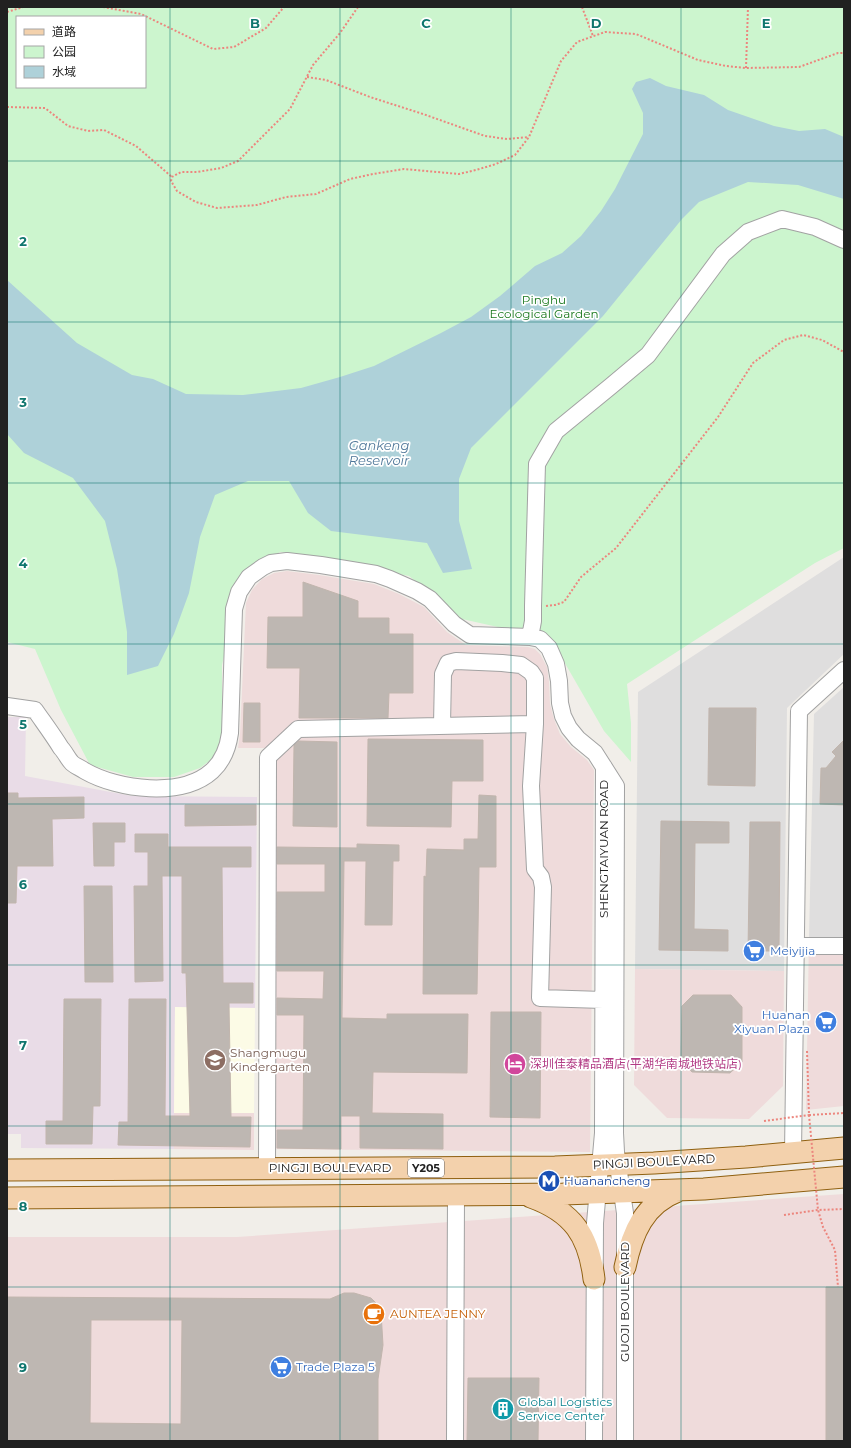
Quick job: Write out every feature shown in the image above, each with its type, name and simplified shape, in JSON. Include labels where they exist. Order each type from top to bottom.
[{"type":"main road","name":"PINGJI BOULEVARD","points":[[7,1170],[547,1167],[609,1165],[793,1153],[844,1148]]},
{"type":"main road","points":[[7,1198],[597,1193],[761,1185],[844,1176]]},
{"type":"main road","points":[[626,1267],[632,1239],[638,1226],[659,1200],[679,1190]]},
{"type":"main road","points":[[514,1194],[542,1201],[554,1207],[574,1224],[589,1249],[594,1279]]},
{"type":"street","points":[[530,637],[533,606],[537,464],[556,431],[648,355],[723,254],[748,232],[782,219],[815,227],[844,240]]},
{"type":"street","points":[[7,706],[35,710],[72,763],[93,775],[110,782],[140,788],[164,788],[188,784],[201,779],[212,771],[222,760],[228,747],[230,733],[234,609],[239,592],[256,571],[267,565],[287,561],[376,574],[403,584],[430,599],[454,624],[470,635],[530,637],[540,639],[549,648],[556,664],[559,681],[560,703],[563,716],[569,728],[578,739],[595,753],[604,766]]},
{"type":"street","points":[[442,725],[443,674],[448,663],[456,661],[521,665],[531,672],[535,678],[531,786],[535,869],[541,877],[544,887],[540,998],[603,1000]]},
{"type":"street","points":[[793,1153],[799,711],[844,670]]},
{"type":"street","points":[[266,1168],[268,757],[298,729],[534,724]]},
{"type":"street","name":"SHENGTAIYUAN ROAD","points":[[604,766],[603,1133],[609,1165]]},
{"type":"street","name":"SHENGTAIYUAN ROAD","points":[[604,766],[616,786],[615,1133],[609,1165]]},
{"type":"street","points":[[796,946],[844,946]]},
{"type":"street","points":[[594,1441],[594,1223],[597,1193],[609,1165]]},
{"type":"street","name":"GUOJI BOULEVARD","points":[[609,1165],[622,1192],[626,1213],[625,1441]]},
{"type":"street","points":[[455,1441],[456,1195]]},
{"type":"path","points":[[7,12],[23,7]]},
{"type":"path","points":[[103,7],[145,16]]},
{"type":"path","points":[[146,16],[213,49],[234,47],[266,28],[284,7]]},
{"type":"path","points":[[172,177],[181,172],[197,172],[221,168],[238,161],[290,109],[312,66],[340,33],[358,7]]},
{"type":"path","points":[[582,7],[593,36]]},
{"type":"path","points":[[746,68],[748,7]]},
{"type":"path","points":[[7,107],[46,108],[68,126],[88,131],[104,130],[136,146],[172,177],[171,181],[177,191],[196,202],[217,208],[257,205],[286,197],[316,194],[350,179],[404,169],[460,174],[496,164],[515,155],[529,137],[561,61],[577,42],[605,32],[636,34],[698,60],[726,66],[746,68],[799,67],[838,53],[844,53]]},
{"type":"path","points":[[307,77],[326,80],[370,97],[485,136],[507,139],[529,137]]},
{"type":"path","points":[[533,606],[555,605],[564,602],[581,577],[616,548],[718,417],[753,363],[784,340],[802,335],[822,340],[844,352]]},
{"type":"path","points":[[807,1050],[809,1115],[818,1210],[820,1221],[835,1250],[838,1287]]},
{"type":"path","points":[[764,1121],[809,1115],[844,1113]]},
{"type":"path","points":[[784,1215],[818,1210],[844,1209]]},
{"type":"shaded area","points":[[844,557],[844,654],[787,708],[784,971],[635,969],[638,692]]},
{"type":"shaded area","points":[[287,571],[374,584],[399,594],[424,607],[447,632],[466,645],[528,647],[535,649],[540,654],[547,667],[550,704],[560,734],[571,747],[587,760],[594,770],[590,1152],[270,1149],[274,748],[238,748],[240,734],[246,603],[252,590],[262,579],[274,573]]},
{"type":"shaded area","points":[[844,687],[844,938],[809,937],[814,714]]},
{"type":"shaded area","points":[[7,717],[26,717],[25,776],[132,796],[257,797],[255,1008],[175,1008],[174,1149],[21,1148],[21,1134],[7,1134]]},
{"type":"shaded area","name":"Huanan Xiyuan Plaza","points":[[809,937],[844,938],[844,1106],[806,1110]]},
{"type":"shaded area","points":[[635,969],[784,971],[783,1086],[749,1119],[667,1118],[634,1085]]},
{"type":"shaded area","name":"Shangmugu Kindergarten","points":[[175,1007],[255,1008],[254,1113],[174,1113]]},
{"type":"shaded area","points":[[174,1113],[254,1113],[254,1150],[174,1149]]},
{"type":"shaded area","points":[[844,1194],[844,1441],[7,1441],[7,1237],[237,1237]]},
{"type":"green space","name":"Pinghu Ecological Garden","points":[[7,7],[844,7],[844,548],[815,563],[627,684],[631,723],[631,762],[604,731],[551,639],[462,619],[409,576],[322,559],[280,552],[242,575],[222,665],[222,734],[216,756],[200,768],[174,777],[133,777],[90,765],[61,710],[35,649],[7,642]]},
{"type":"water","name":"Gankeng Reservoir","points":[[650,78],[666,86],[704,95],[728,110],[774,126],[799,131],[825,129],[844,137],[844,199],[798,185],[748,182],[699,202],[682,219],[603,316],[471,448],[459,479],[459,521],[472,569],[443,573],[427,543],[331,531],[308,513],[289,481],[248,481],[215,495],[200,537],[189,593],[174,634],[158,666],[127,675],[127,632],[117,569],[105,521],[73,478],[24,453],[7,434],[7,280],[77,343],[132,375],[153,379],[186,394],[243,395],[301,388],[340,377],[374,366],[471,317],[500,296],[535,266],[562,253],[581,236],[601,211],[615,189],[643,134],[643,113],[632,89],[636,82]]},
{"type":"building","points":[[303,582],[358,601],[358,618],[389,618],[389,634],[413,634],[413,693],[389,693],[388,718],[299,718],[300,668],[267,668],[268,617],[303,617]]},
{"type":"building","points":[[244,703],[260,703],[260,742],[243,742]]},
{"type":"building","points":[[709,708],[756,708],[755,786],[708,785]]},
{"type":"building","points":[[368,739],[483,740],[483,781],[452,781],[451,827],[367,826]]},
{"type":"building","points":[[844,740],[844,805],[820,804],[821,768],[826,768],[836,756],[832,752]]},
{"type":"building","points":[[299,741],[337,742],[337,827],[293,826],[294,745]]},
{"type":"building","points":[[7,793],[18,793],[18,798],[84,797],[84,818],[52,819],[53,866],[17,866],[16,903],[7,903]]},
{"type":"building","points":[[479,795],[496,796],[496,867],[479,867],[477,994],[423,994],[424,876],[426,877],[427,849],[464,850],[464,839],[478,839]]},
{"type":"building","points":[[185,805],[256,805],[256,825],[185,826]]},
{"type":"building","points":[[661,821],[729,822],[729,843],[695,843],[694,929],[728,930],[728,951],[659,950]]},
{"type":"building","points":[[750,822],[780,822],[779,951],[748,951]]},
{"type":"building","points":[[93,823],[125,823],[125,842],[114,842],[114,866],[94,866]]},
{"type":"building","points":[[135,834],[168,834],[168,847],[251,847],[251,867],[222,867],[223,983],[253,983],[253,1003],[229,1003],[231,1117],[251,1117],[250,1147],[118,1145],[119,1122],[128,1122],[129,999],[166,999],[165,1116],[190,1116],[186,973],[182,973],[182,876],[162,876],[163,981],[135,982],[134,886],[148,886],[148,852],[135,852]]},
{"type":"building","points":[[357,844],[399,845],[399,861],[393,861],[392,925],[365,925],[366,861],[344,861],[342,1018],[387,1019],[387,1014],[468,1014],[467,1073],[373,1072],[372,1113],[443,1114],[443,1149],[360,1148],[360,1116],[341,1116],[341,1149],[277,1148],[277,1130],[303,1130],[304,1015],[277,1015],[277,998],[323,999],[324,971],[277,971],[277,892],[325,892],[325,864],[277,864],[277,847],[357,848]]},
{"type":"building","points":[[84,886],[112,886],[113,982],[85,982]]},
{"type":"building","points":[[693,995],[731,995],[742,1007],[742,1062],[730,1073],[692,1072],[681,1061],[682,1006]]},
{"type":"building","points":[[64,999],[101,999],[100,1106],[93,1106],[92,1144],[46,1144],[46,1121],[63,1121]]},
{"type":"building","points":[[491,1012],[541,1012],[540,1118],[490,1117]]},
{"type":"building","points":[[826,1287],[844,1287],[844,1441],[826,1441]]},
{"type":"building","name":"Trade Plaza 5","points":[[344,1293],[354,1293],[371,1298],[381,1312],[383,1345],[378,1379],[378,1441],[7,1441],[7,1297],[330,1299]],"holes":[[[91,1320],[182,1320],[181,1424],[90,1423]]]},
{"type":"building","name":"Global Logistics Service Center","points":[[468,1378],[539,1378],[538,1441],[467,1441]]},
{"type":"place","name":"Meiyijia","points":[[754,951]]},
{"type":"place","name":"Huanan Xiyuan Plaza","points":[[826,1022]]},
{"type":"place","name":"Shangmugu Kindergarten","points":[[215,1060]]},
{"type":"place","name":"深圳佳泰精品酒店(平湖华南城地铁站店)","points":[[515,1064]]},
{"type":"place","name":"Huanancheng","points":[[549,1181]]},
{"type":"place","name":"AUNTEA JENNY","points":[[374,1314]]},
{"type":"place","name":"Trade Plaza 5","points":[[281,1367]]},
{"type":"place","name":"Global Logistics Service Center","points":[[503,1409]]}]
